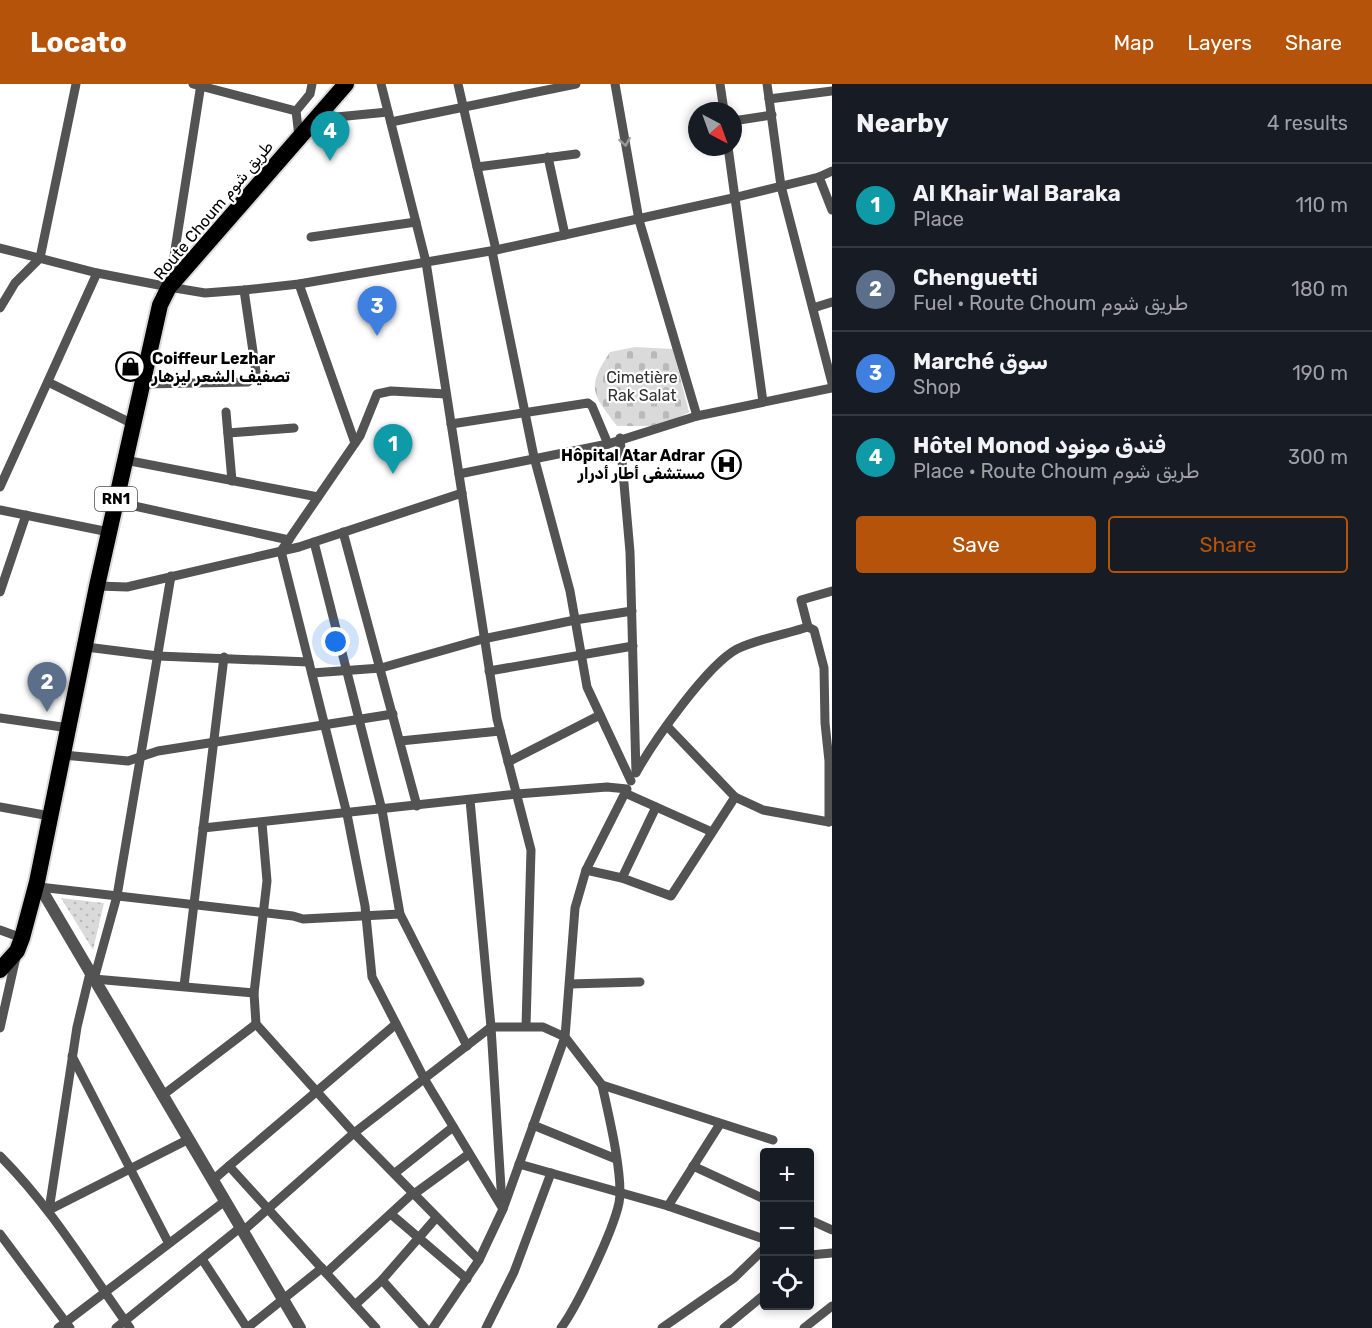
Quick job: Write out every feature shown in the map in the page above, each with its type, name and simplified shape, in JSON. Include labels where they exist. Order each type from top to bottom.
[{"type":"highway","name":"Route Choum طريق شوم","points":[[0,970],[20,945],[38,884],[97,586],[143,384],[154,324],[169,287],[346,84]]},
{"type":"street","points":[[0,308],[15,283],[40,258],[76,84]]},
{"type":"street","points":[[169,287],[198,84],[296,111]]},
{"type":"street","points":[[299,136],[296,111],[310,94],[312,84]]},
{"type":"street","points":[[381,84],[426,262],[483,639],[500,731],[531,850],[526,1026]]},
{"type":"street","points":[[458,84],[477,166],[534,458],[570,591],[587,687],[630,784],[656,807],[712,832]]},
{"type":"street","points":[[391,122],[576,84]]},
{"type":"street","points":[[615,84],[639,220],[697,416]]},
{"type":"street","points":[[720,84],[723,102]]},
{"type":"street","points":[[459,474],[608,444],[620,438],[697,416],[832,385],[781,186],[768,84]]},
{"type":"street","points":[[770,99],[832,91]]},
{"type":"street","points":[[314,119],[388,112]]},
{"type":"street","points":[[742,120],[772,115]]},
{"type":"street","points":[[477,166],[576,154]]},
{"type":"street","points":[[729,156],[763,402]]},
{"type":"street","points":[[548,157],[565,235]]},
{"type":"street","points":[[0,248],[97,273],[169,287],[205,292],[244,290],[299,284],[494,250],[639,220],[819,177],[832,171]]},
{"type":"street","points":[[819,177],[831,203]]},
{"type":"street","points":[[311,237],[416,222]]},
{"type":"street","points":[[0,487],[97,273]]},
{"type":"street","points":[[299,284],[355,443]]},
{"type":"street","points":[[143,384],[248,382],[252,379],[256,372],[244,290]]},
{"type":"street","points":[[813,309],[832,302]]},
{"type":"street","points":[[48,381],[133,424]]},
{"type":"street","points":[[281,551],[355,443],[377,394],[391,391],[446,394]]},
{"type":"street","points":[[451,424],[588,403],[592,406],[608,444]]},
{"type":"street","points":[[226,412],[232,481]]},
{"type":"street","points":[[228,433],[294,428]]},
{"type":"street","points":[[620,438],[630,552],[632,611],[630,784]]},
{"type":"street","points":[[125,460],[318,497]]},
{"type":"street","points":[[97,586],[127,587],[281,551],[462,493]]},
{"type":"street","points":[[116,502],[289,540]]},
{"type":"street","points":[[0,510],[109,532]]},
{"type":"street","points":[[0,592],[26,515]]},
{"type":"street","points":[[343,532],[417,806]]},
{"type":"street","points":[[314,542],[382,810],[400,914],[467,1046]]},
{"type":"street","points":[[281,551],[347,814],[366,916],[372,977],[424,1080],[503,1209]]},
{"type":"street","points":[[49,1210],[72,1056],[92,976],[117,896],[171,576]]},
{"type":"street","points":[[808,627],[801,600],[832,591]]},
{"type":"street","points":[[312,673],[381,668],[483,639],[632,611]]},
{"type":"street","points":[[433,1328],[479,1260],[503,1209],[565,1036],[575,908],[586,870],[630,784],[668,726],[702,681],[736,650],[808,627],[814,630],[824,668],[830,821],[763,810],[735,797],[668,726]]},
{"type":"street","points":[[489,671],[633,646]]},
{"type":"street","points":[[86,647],[158,656],[309,662]]},
{"type":"street","points":[[184,986],[224,657]]},
{"type":"street","points":[[63,755],[129,761],[158,751],[393,714]]},
{"type":"street","points":[[508,762],[600,715]]},
{"type":"street","points":[[0,718],[69,728]]},
{"type":"street","points":[[400,741],[500,731]]},
{"type":"street","points":[[203,828],[630,784]]},
{"type":"street","points":[[586,870],[622,878],[670,896],[735,797]]},
{"type":"street","points":[[470,800],[491,1027],[503,1209]]},
{"type":"street","points":[[0,807],[50,816]]},
{"type":"street","points":[[622,878],[656,807]]},
{"type":"street","points":[[262,823],[267,881],[254,993],[256,1024],[354,1133],[479,1260]]},
{"type":"street","points":[[38,884],[303,919],[400,914]]},
{"type":"street","points":[[38,884],[300,1328]]},
{"type":"street","points":[[0,930],[20,945],[0,1028]]},
{"type":"street","points":[[92,976],[254,993]]},
{"type":"street","points":[[570,984],[640,982]]},
{"type":"street","points":[[163,1095],[256,1024]]},
{"type":"street","points":[[213,1180],[396,1024]]},
{"type":"street","points":[[116,1328],[128,1324],[202,1259],[267,1210],[354,1133],[491,1027],[526,1026],[543,1027],[565,1036],[602,1085],[616,1160],[619,1202],[598,1257],[563,1325],[575,1328]]},
{"type":"street","points":[[72,1056],[168,1242]]},
{"type":"street","points":[[602,1085],[773,1140]]},
{"type":"street","points":[[668,1206],[720,1124]]},
{"type":"street","points":[[533,1125],[616,1160]]},
{"type":"street","points":[[395,1173],[453,1127]]},
{"type":"street","points":[[49,1210],[189,1139]]},
{"type":"street","points":[[202,1259],[247,1328],[324,1270],[392,1215],[413,1194],[469,1154]]},
{"type":"street","points":[[0,1156],[49,1210],[128,1324]]},
{"type":"street","points":[[519,1164],[668,1206],[760,1237]]},
{"type":"street","points":[[229,1166],[376,1328]]},
{"type":"street","points":[[693,1166],[760,1197]]},
{"type":"street","points":[[486,1328],[514,1272],[551,1173]]},
{"type":"street","points":[[0,1234],[64,1326],[168,1242],[225,1201]]},
{"type":"street","points":[[392,1215],[467,1278]]},
{"type":"street","points":[[355,1305],[382,1280],[436,1218]]},
{"type":"street","points":[[814,1222],[832,1230]]},
{"type":"street","points":[[814,1255],[832,1253]]},
{"type":"street","points":[[663,1328],[734,1278],[760,1254]]},
{"type":"street","points":[[382,1280],[425,1328]]},
{"type":"street","points":[[724,1328],[760,1299]]},
{"type":"street","points":[[804,1328],[832,1306]]},
{"type":"green space","name":"Cimetière Rak Salat","points":[[635,347],[673,349],[689,412],[663,426],[617,426],[597,398],[595,383],[597,374],[610,352]]},
{"type":"green space","points":[[61,898],[104,903],[93,950]]},
{"type":"place","name":"Hôtel Monod فندق مونود","points":[[330,161]]},
{"type":"place","name":"Marché سوق","points":[[377,336]]},
{"type":"place","name":"Coiffeur Lezhar تصفيف الشعر ليزهار","points":[[131,367]]},
{"type":"place","name":"Hôpital Atar Adrar مستشفى أطار أدرار","points":[[726,464]]},
{"type":"place","name":"Al Khair Wal Baraka","points":[[393,474]]},
{"type":"place","name":"Chenguetti","points":[[47,712]]}]
